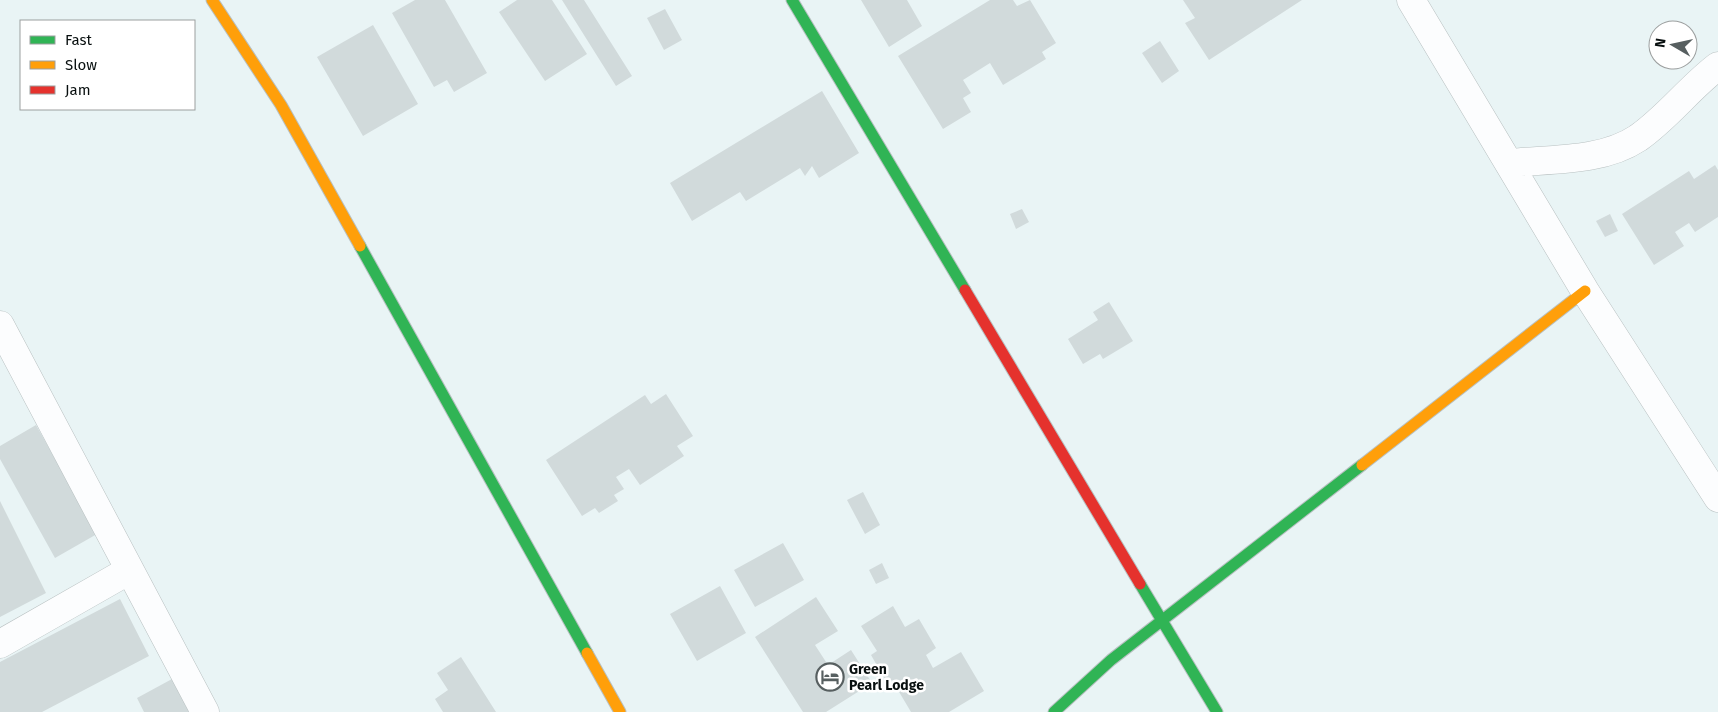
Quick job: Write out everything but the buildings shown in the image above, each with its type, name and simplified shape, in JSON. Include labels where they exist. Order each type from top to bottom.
[{"type":"street","points":[[212,0],[281,105],[620,712]]},
{"type":"street","points":[[792,0],[1164,620],[1217,712]]},
{"type":"street","points":[[1411,0],[1585,291],[1718,498]]},
{"type":"street","points":[[1510,163],[1583,156],[1615,149],[1636,139],[1667,114],[1695,83],[1718,66]]},
{"type":"street","points":[[1054,712],[1111,660],[1585,291]]},
{"type":"street","points":[[0,325],[128,571],[205,712]]},
{"type":"street","points":[[0,644],[128,571]]},
{"type":"traffic: fast","points":[[792,0],[965,290]]},
{"type":"traffic: fast","points":[[360,246],[587,653]]},
{"type":"traffic: fast","points":[[1054,712],[1111,660],[1362,465]]},
{"type":"traffic: fast","points":[[1140,584],[1217,712]]},
{"type":"traffic: slow","points":[[212,0],[281,105],[360,246]]},
{"type":"traffic: slow","points":[[1362,465],[1585,291]]},
{"type":"traffic: slow","points":[[587,653],[620,712]]},
{"type":"traffic: jam","points":[[965,290],[1140,584]]},
{"type":"place","name":"Green Pearl Lodge","points":[[830,677]]}]
